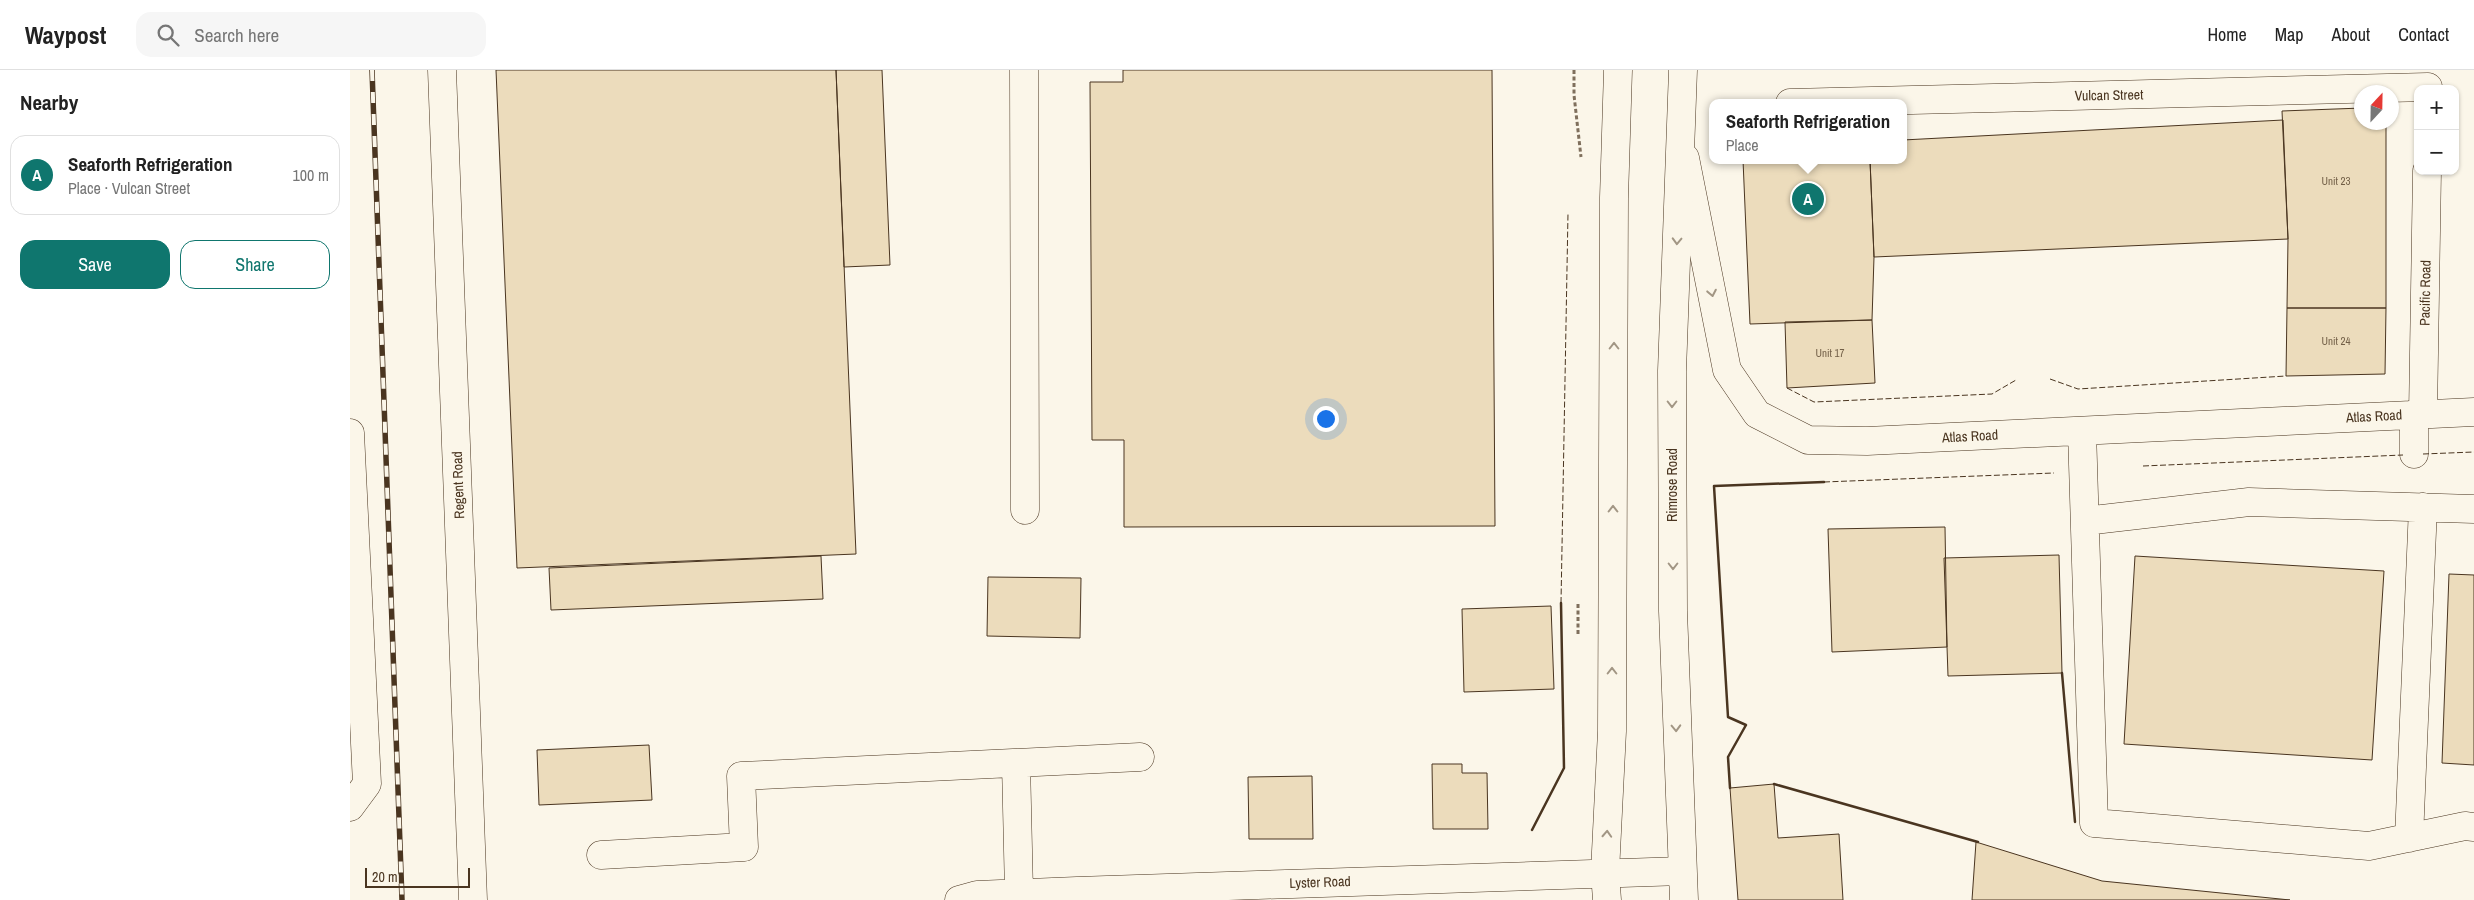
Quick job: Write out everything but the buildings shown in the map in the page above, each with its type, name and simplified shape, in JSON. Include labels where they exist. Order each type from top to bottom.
[{"type":"main road","name":"Regent Road","points":[[442,70],[473,900]]},
{"type":"main road","points":[[1024,70],[1026,510]]},
{"type":"main road","points":[[1607,900],[1606,872],[1612,731],[1614,198],[1618,70]]},
{"type":"main road","name":"Rimrose Road","points":[[1683,70],[1682,142],[1672,371],[1673,611],[1684,900]]},
{"type":"main road","name":"Vulcan Street","points":[[1907,99],[2428,82]]},
{"type":"main road","name":"Atlas Road","points":[[1682,142],[1727,370],[1757,414],[1808,440],[1867,442],[2474,412]]},
{"type":"main road","name":"Pacific Road","points":[[2414,454],[2418,414],[2427,175]]},
{"type":"main road","points":[[2082,431],[2094,823],[2369,846],[2465,826],[2474,827]]},
{"type":"main road","points":[[350,433],[367,784],[350,807]]},
{"type":"main road","points":[[2084,521],[2249,502],[2474,509]]},
{"type":"main road","points":[[2409,838],[2423,507]]},
{"type":"main road","points":[[602,855],[744,847],[740,776],[1140,757]]},
{"type":"main road","points":[[1016,763],[1019,893]]},
{"type":"main road","name":"Lyster Road","points":[[959,900],[977,895],[1019,893],[1077,895],[1606,872],[1682,871]]},
{"type":"railway","points":[[372,70],[402,900]]},
{"type":"fence","points":[[1561,603],[1568,213]]},
{"type":"fence","points":[[2050,379],[2078,389],[2286,376]]},
{"type":"fence","points":[[1787,388],[1814,402],[1992,394],[2016,380]]},
{"type":"fence","points":[[2423,454],[2474,452]]},
{"type":"fence","points":[[2143,466],[2403,455]]},
{"type":"fence","points":[[1824,482],[2054,473]]},
{"type":"wall","points":[[1730,788],[1728,757],[1746,725],[1728,717],[1714,486],[1824,482]]},
{"type":"wall","points":[[1532,830],[1564,768],[1561,603]]},
{"type":"wall","points":[[2062,673],[2075,822]]},
{"type":"wall","points":[[1774,784],[1978,842]]},
{"type":"place","name":"Seaforth Refrigeration","points":[[1808,199]]}]
